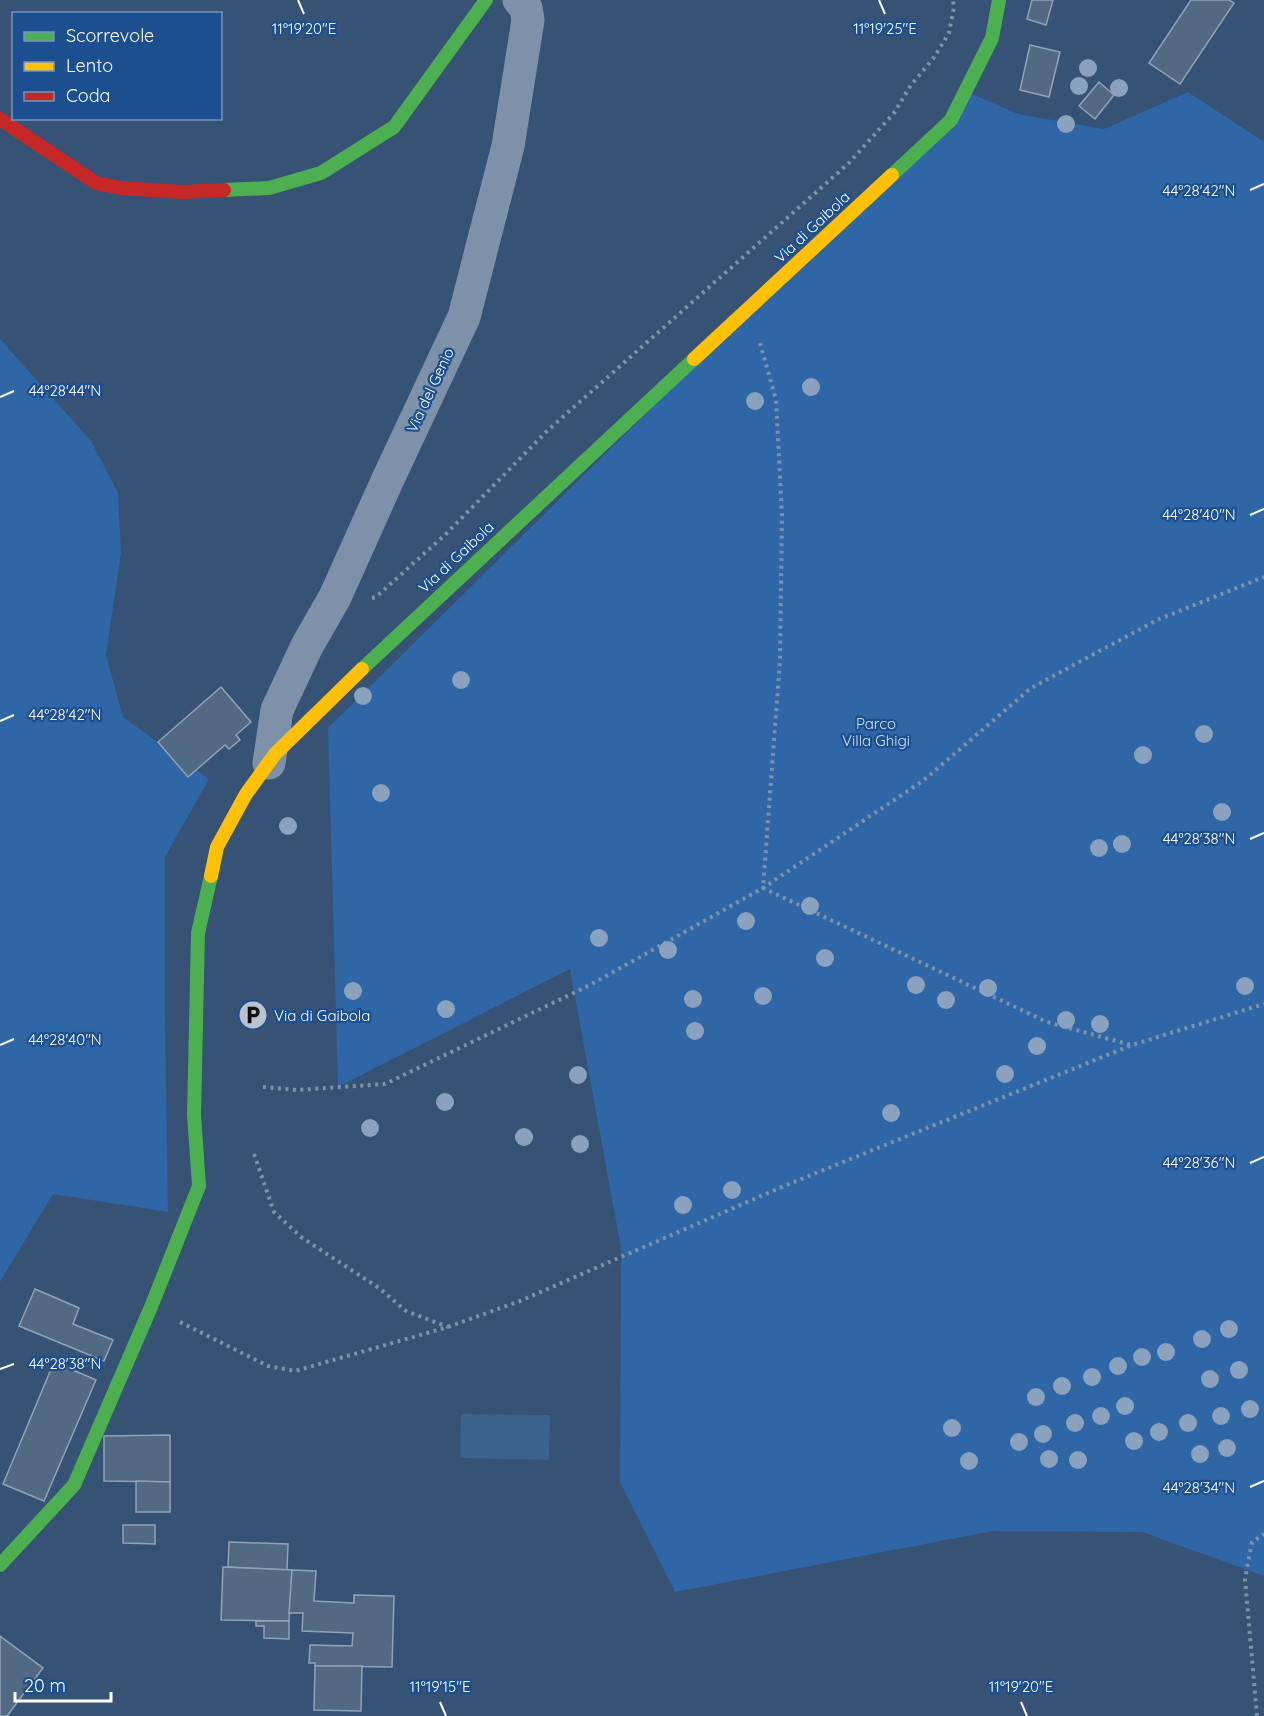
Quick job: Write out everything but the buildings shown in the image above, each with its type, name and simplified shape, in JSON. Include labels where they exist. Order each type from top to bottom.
[{"type":"street","points":[[0,119],[96,183],[122,188],[182,192],[270,188],[321,173],[394,127],[486,0]]},
{"type":"street","name":"Via del Genio","points":[[269,763],[277,710],[307,646],[335,597],[464,317],[508,146],[528,20],[526,8],[519,0]]},
{"type":"street","name":"Via di Gaibola","points":[[0,1565],[74,1485],[151,1307],[199,1186],[194,1114],[198,933],[217,847],[246,794],[275,754],[393,638],[951,120],[992,38],[999,0]]},
{"type":"path","points":[[335,597],[361,600],[376,597],[447,533],[547,431],[849,164],[894,113],[911,85],[933,59],[949,33],[954,7],[953,0]]},
{"type":"path","points":[[750,307],[776,400],[782,515],[780,660],[763,888]]},
{"type":"path","points":[[262,1087],[297,1090],[385,1084],[590,985],[763,888],[924,780],[1031,688],[1157,620],[1264,577]]},
{"type":"path","points":[[763,888],[1047,1022],[1132,1045]]},
{"type":"path","points":[[151,1307],[268,1366],[295,1371],[448,1328],[520,1301],[784,1186],[1132,1045],[1264,1004]]},
{"type":"path","points":[[254,1154],[274,1212],[301,1237],[379,1288],[406,1311],[448,1328]]},
{"type":"path","points":[[1257,1716],[1245,1579],[1252,1542],[1264,1534]]},
{"type":"green space","name":"Parco Villa Ghigi","points":[[1188,92],[1264,142],[1264,1576],[1142,1532],[993,1531],[675,1592],[620,1482],[621,1248],[570,969],[338,1087],[328,728],[970,93],[1018,114],[1104,129]]},
{"type":"green space","points":[[0,339],[91,441],[118,493],[121,553],[106,655],[123,717],[209,779],[165,857],[168,1212],[53,1194],[0,1282]]},
{"type":"shaded area","points":[[461,1414],[550,1415],[549,1460],[460,1458]]},
{"type":"traffic: fast","points":[[224,190],[269,188],[321,173],[394,127],[486,0]]},
{"type":"traffic: fast","points":[[892,175],[951,120],[992,38],[999,0]]},
{"type":"traffic: fast","points":[[362,669],[694,359]]},
{"type":"traffic: fast","points":[[0,1565],[74,1485],[151,1307],[199,1186],[194,1115],[198,933],[211,876]]},
{"type":"traffic: slow","points":[[694,359],[892,175]]},
{"type":"traffic: slow","points":[[211,876],[217,847],[246,794],[275,754],[362,669]]},
{"type":"traffic: jam","points":[[0,119],[96,183],[121,188],[182,192],[224,190]]},
{"type":"place","name":"Via di Gaibola","points":[[253,1015]]}]
